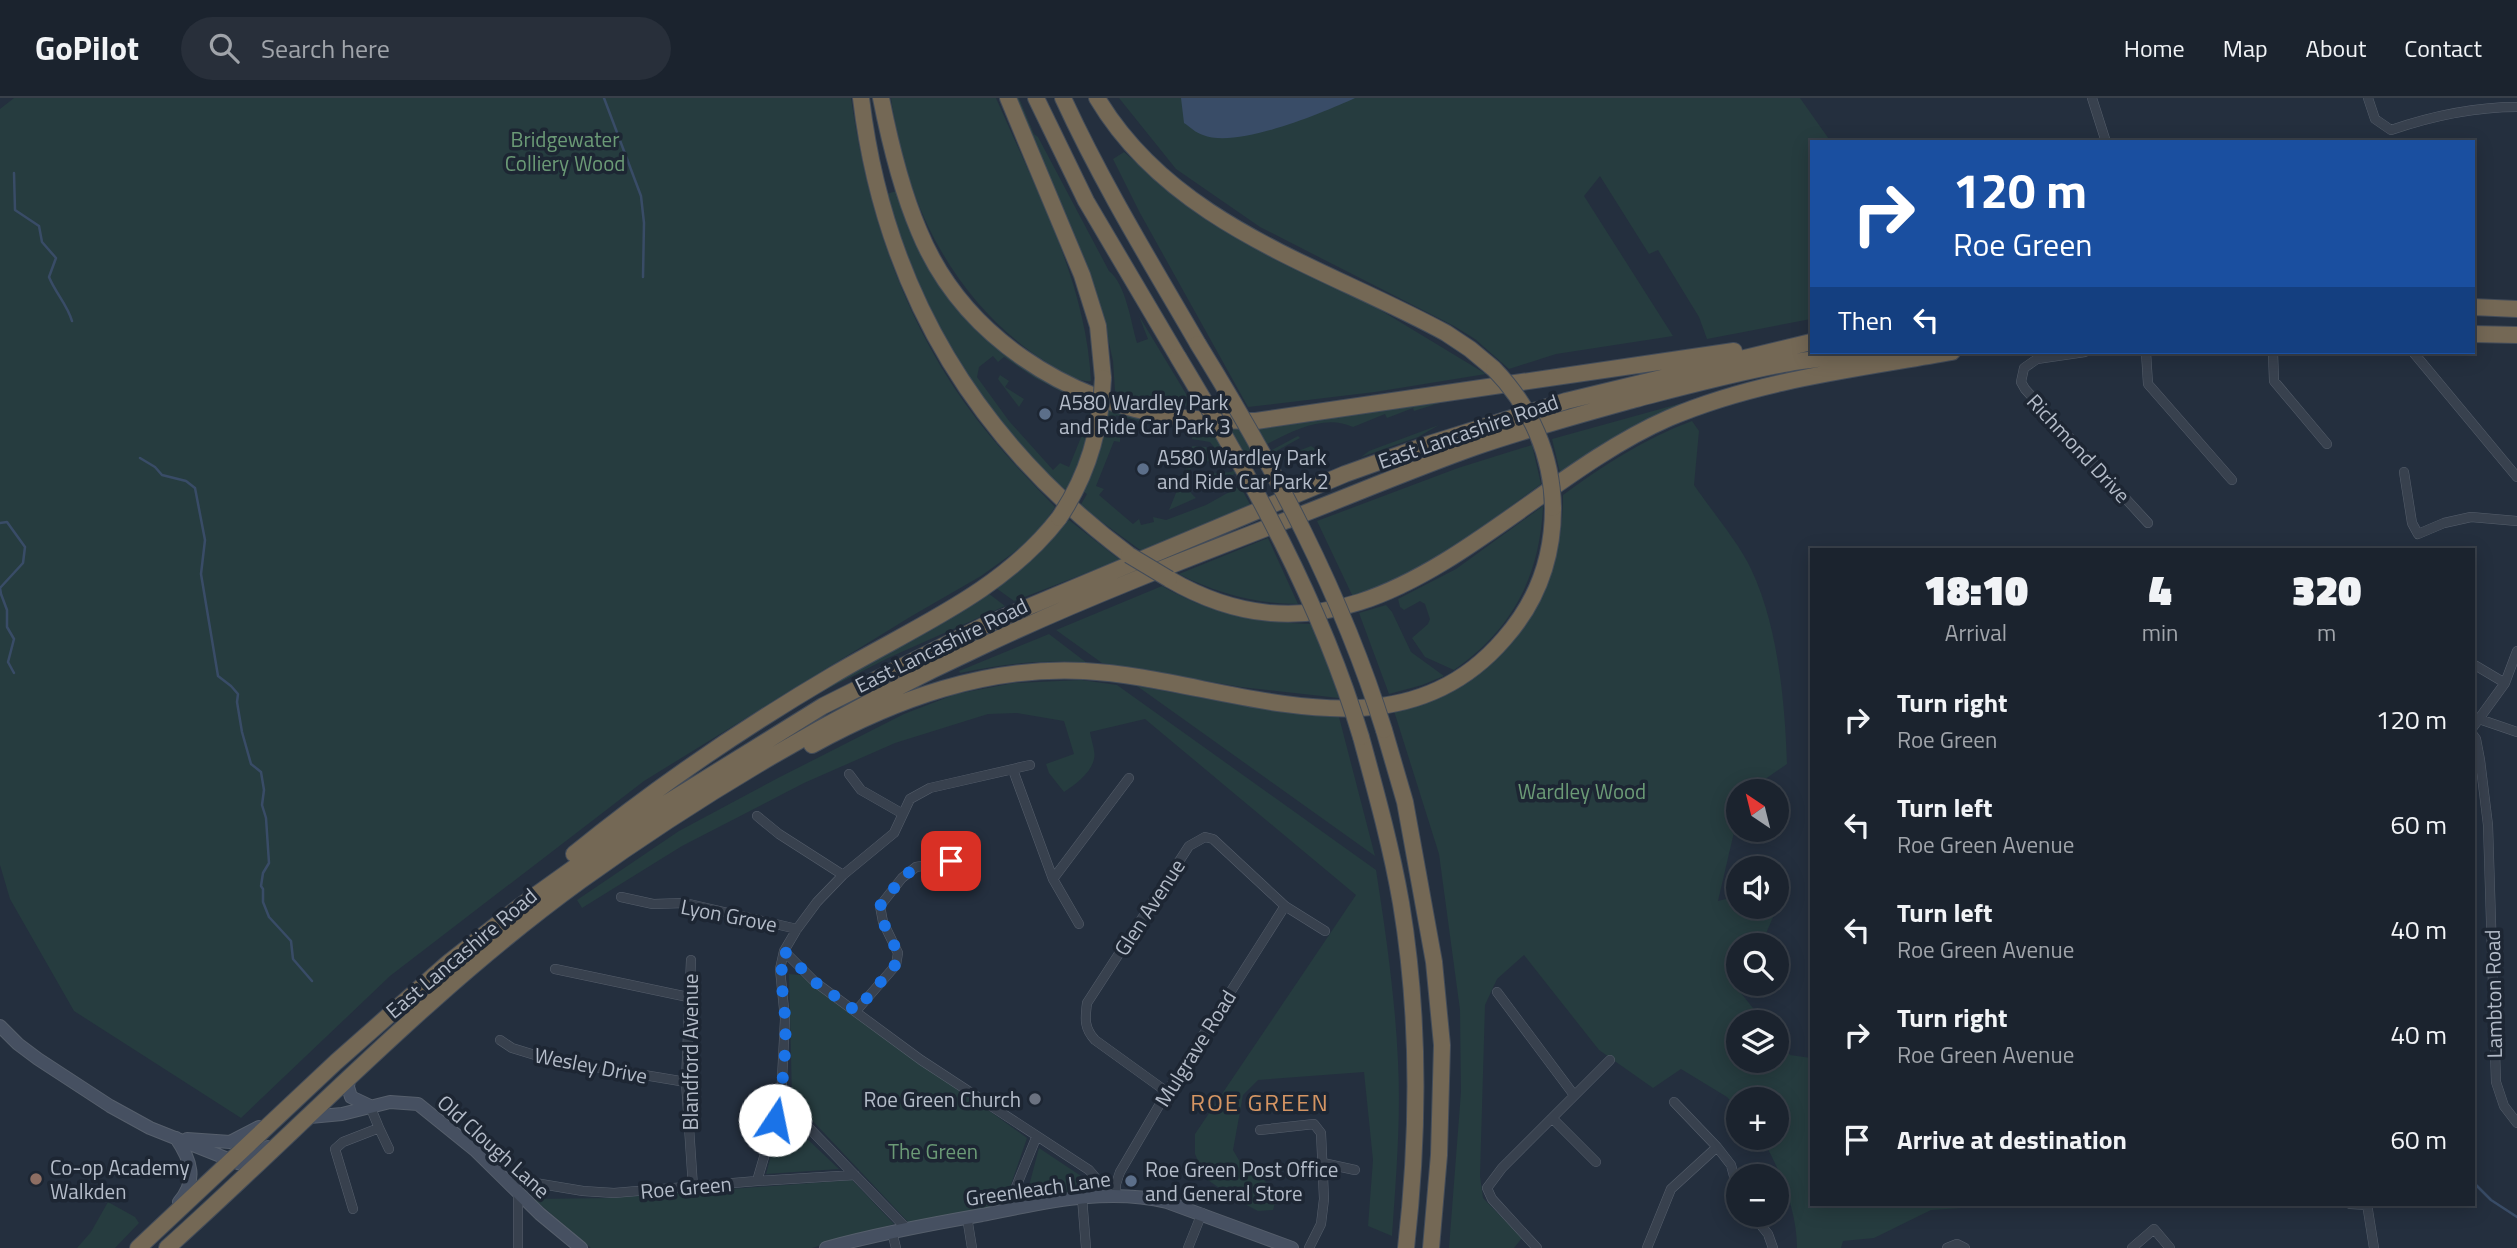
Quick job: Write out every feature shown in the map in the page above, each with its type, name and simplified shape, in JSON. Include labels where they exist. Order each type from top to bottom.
[{"type":"highway","points":[[861,98],[875,184],[900,260],[934,337],[995,429],[1077,514],[1129,555],[1169,579],[1217,601],[1263,612],[1323,611],[1378,597],[1404,586],[1449,561],[1578,469],[1661,422],[1700,406],[1753,389],[1941,354]]},
{"type":"highway","points":[[881,98],[892,151],[915,220],[940,270],[967,306],[999,340],[1037,369],[1081,391],[1118,404],[1176,418],[1256,421],[1810,340]]},
{"type":"highway","points":[[519,907],[541,883],[625,813],[833,675],[985,588],[1017,565],[1059,518],[1077,488],[1091,454],[1098,425],[1103,378],[1098,326],[1082,275],[1008,98]]},
{"type":"highway","points":[[1036,98],[1086,201],[1230,444],[1291,556],[1333,654],[1361,737],[1388,837],[1401,904],[1415,1031],[1416,1105],[1412,1194],[1406,1248]]},
{"type":"highway","points":[[1063,98],[1082,140],[1121,212],[1272,470],[1316,555],[1360,658],[1384,730],[1405,802],[1436,976],[1442,1045],[1439,1155],[1432,1248]]},
{"type":"highway","points":[[678,814],[879,712],[965,682],[1039,671],[1084,671],[1330,709],[1369,708],[1409,700],[1444,687],[1469,671],[1494,650],[1528,607],[1542,575],[1549,548],[1553,508],[1548,468],[1538,436],[1520,402],[1494,369],[1470,349],[1437,328],[1279,252],[1185,196],[1130,144],[1097,98]]},
{"type":"highway","points":[[2475,307],[2517,309]]},
{"type":"highway","points":[[2475,334],[2517,335]]},
{"type":"highway","name":"East Lancashire Road","points":[[143,1242],[448,963],[519,907],[685,790],[774,734],[877,677],[1042,600],[1336,477],[1537,410],[1810,340]]},
{"type":"highway","name":"East Lancashire Road","points":[[167,1248],[503,940],[578,883],[678,814],[832,722],[991,642],[1106,592],[1468,450],[1580,415],[1744,372],[1862,354]]},
{"type":"highway","points":[[1537,410],[1598,373]]},
{"type":"street","points":[[2092,98],[2105,140]]},
{"type":"street","points":[[2368,98],[2375,119],[2391,130],[2494,102],[2517,107]]},
{"type":"street","name":"Richmond Drive","points":[[2071,354],[2037,359],[2024,368],[2021,383],[2148,523]]},
{"type":"street","points":[[2146,354],[2148,384],[2232,480]]},
{"type":"street","points":[[2273,354],[2274,381],[2326,444]]},
{"type":"street","points":[[2415,354],[2517,477]]},
{"type":"street","points":[[2404,471],[2412,490],[2412,523],[2418,534],[2444,523],[2471,517],[2517,520]]},
{"type":"street","points":[[2475,724],[2505,683],[2517,653]]},
{"type":"street","points":[[2475,665],[2505,683]]},
{"type":"street","points":[[2479,719],[2517,732]]},
{"type":"street","name":"Lambton Road","points":[[2475,737],[2488,825],[2496,1082],[2504,1106],[2517,1123]]},
{"type":"street","name":"Roe Green","points":[[514,1188],[517,1180],[583,1191],[614,1193],[757,1181],[781,1099],[785,1019],[780,969],[784,951],[797,929],[817,902],[843,876],[894,833],[910,799],[930,788],[1030,765]]},
{"type":"street","points":[[1013,770],[1053,879],[1079,924]]},
{"type":"street","points":[[849,774],[861,790],[903,814]]},
{"type":"street","points":[[1053,879],[1129,778]]},
{"type":"street","points":[[757,816],[779,834],[843,876]]},
{"type":"street","name":"Glen Avenue","points":[[1167,1092],[1095,1040],[1086,1030],[1087,1003],[1189,846],[1205,837],[1213,839],[1285,906],[1325,931]]},
{"type":"street","points":[[856,1011],[895,965],[898,953],[883,922],[880,906],[902,878],[916,867],[951,861]]},
{"type":"street","name":"Lyon Grove","points":[[621,897],[653,904],[685,903],[797,929]]},
{"type":"street","name":"Mulgrave Road","points":[[1116,1195],[1120,1172],[1167,1092],[1285,906]]},
{"type":"street","points":[[784,951],[815,982],[921,1060],[1036,1138],[1089,1170],[1094,1177],[1098,1196]]},
{"type":"street","name":"Blandford Avenue","points":[[691,960],[686,1082],[693,1186]]},
{"type":"street","points":[[555,969],[688,998]]},
{"type":"street","points":[[1497,992],[1574,1096]]},
{"type":"street","points":[[0,1026],[28,1051],[110,1106],[150,1128],[231,1161]]},
{"type":"street","name":"Wesley Drive","points":[[500,1040],[512,1048],[548,1059],[686,1082]]},
{"type":"street","points":[[1537,1248],[1492,1199],[1488,1188],[1502,1168],[1610,1060]]},
{"type":"street","points":[[349,1079],[351,1097],[370,1106],[389,1149]]},
{"type":"street","points":[[781,1099],[908,1228]]},
{"type":"street","name":"Old Clough Lane","points":[[231,1161],[246,1161],[310,1117],[342,1114],[390,1102],[410,1102],[418,1104],[475,1150],[581,1248]]},
{"type":"street","points":[[1675,1102],[1730,1164]]},
{"type":"street","points":[[176,1138],[230,1142],[250,1133],[287,1108]]},
{"type":"street","points":[[1552,1118],[1596,1162]]},
{"type":"street","points":[[1260,1129],[1314,1124],[1321,1133],[1324,1199],[1321,1224],[1309,1248]]},
{"type":"street","points":[[353,1209],[335,1149],[343,1142],[379,1128]]},
{"type":"street","points":[[143,1242],[185,1195],[190,1184],[190,1163],[176,1138]]},
{"type":"street","points":[[1014,1209],[1016,1187],[1036,1138]]},
{"type":"street","points":[[1647,1248],[1671,1189],[1717,1147]]},
{"type":"street","points":[[1323,1163],[1355,1170]]},
{"type":"street","points":[[757,1181],[855,1175]]},
{"type":"street","points":[[514,1188],[518,1248]]},
{"type":"street","name":"Greenleach Lane","points":[[826,1248],[967,1217],[1082,1197],[1116,1195],[1149,1197],[1202,1213],[1292,1248]]},
{"type":"street","points":[[1082,1197],[1086,1248]]},
{"type":"street","points":[[2367,1206],[2374,1248]]},
{"type":"street","points":[[1188,1248],[1202,1213]]},
{"type":"street","points":[[967,1217],[972,1248]]},
{"type":"street","points":[[1762,1227],[1773,1248]]},
{"type":"street","points":[[2132,1248],[2154,1230],[2170,1248]]},
{"type":"street","points":[[892,1232],[895,1248]]},
{"type":"street","points":[[1947,1248],[1953,1244],[1965,1248]]},
{"type":"green space","name":"Bridgewater Colliery Wood","points":[[14,98],[851,98],[866,179],[904,295],[941,367],[964,402],[1008,456],[1055,507],[1039,531],[981,576],[644,781],[390,976],[241,1118],[74,1011],[10,899],[0,865],[0,109]]},
{"type":"green space","points":[[891,98],[996,98],[1042,201],[1069,271],[1080,307],[1091,381],[1079,380],[1066,374],[1011,336],[983,309],[959,279],[938,246],[908,175]]},
{"type":"green space","points":[[1014,98],[1019,98],[1034,134],[1109,271],[1120,285],[1137,343],[1148,339],[1139,316],[1194,407],[1140,399],[1115,391],[1113,361],[1105,325]]},
{"type":"green space","points":[[1119,98],[1800,98],[1830,140],[1810,140],[1810,319],[1707,339],[1699,317],[1658,250],[1649,254],[1600,176],[1584,196],[1673,336],[1556,354],[1509,369],[1475,339],[1454,326],[1260,227],[1176,169]]},
{"type":"green space","points":[[1124,152],[1214,225],[1291,267],[1372,305],[1486,374],[1375,392],[1248,407],[1140,213],[1113,159]]},
{"type":"green space","points":[[896,191],[912,228],[954,300],[982,335],[1029,372],[1083,399],[1111,409],[1169,423],[1452,399],[1414,411],[1413,408],[1387,418],[1385,414],[1353,427],[1339,423],[1308,426],[1276,439],[1234,463],[1225,461],[1210,442],[1192,439],[1189,429],[1151,424],[1116,415],[1114,421],[1091,409],[1089,414],[1089,406],[1035,378],[1004,357],[998,362],[993,356],[979,367],[977,377],[1009,421],[1053,470],[1060,463],[1069,467],[1088,427],[1120,437],[1120,442],[1114,441],[1096,486],[1104,489],[1099,495],[1133,524],[1139,519],[1141,525],[1154,522],[1153,517],[1166,520],[1206,505],[1240,486],[1252,508],[1143,552],[1080,506],[1087,494],[1070,483],[1065,492],[1033,460],[979,392],[935,317],[917,278],[887,194]]},
{"type":"green space","points":[[1000,375],[1009,381],[1005,387],[1024,399],[1019,407],[998,379]]},
{"type":"green space","points":[[1682,403],[1682,406],[1641,424],[1560,472],[1552,439]]},
{"type":"green space","name":"Wardley Wood","points":[[1692,421],[1699,431],[1694,485],[1751,569],[1774,639],[1787,764],[1765,779],[1726,779],[1726,842],[1732,842],[1728,856],[1726,856],[1718,901],[1726,899],[1726,919],[1772,919],[1766,933],[1726,933],[1726,996],[1743,996],[1754,1010],[1726,1010],[1726,1073],[1789,1073],[1789,1054],[1810,1058],[1810,1206],[1994,1206],[1931,1210],[1874,1238],[1843,1241],[1841,1248],[1797,1248],[1789,1202],[1789,1164],[1775,1164],[1768,1150],[1789,1150],[1789,1087],[1726,1087],[1726,1096],[1681,1069],[1653,1088],[1599,1050],[1524,955],[1497,979],[1485,1005],[1480,1176],[1483,1198],[1522,1238],[1514,1248],[1449,1248],[1461,1092],[1460,1010],[1439,854],[1394,711],[1432,699],[1465,682],[1494,660],[1518,634],[1537,604],[1551,571],[1560,535],[1563,495],[1625,453]]},
{"type":"green space","points":[[1439,425],[1418,437],[1361,457],[1369,451]]},
{"type":"green space","points":[[1298,436],[1300,438],[1209,488],[1202,486],[1200,479],[1205,474],[1231,472]]},
{"type":"green space","points":[[1532,445],[1541,484],[1457,546],[1413,572],[1353,597],[1317,521],[1458,468]]},
{"type":"green space","points":[[1192,446],[1206,447],[1217,462],[1208,461],[1193,466],[1187,477],[1187,484],[1196,498],[1169,510],[1192,454]]},
{"type":"green space","points":[[1311,446],[1317,450],[1318,459],[1312,459],[1302,452],[1285,460],[1283,457]]},
{"type":"green space","points":[[1543,506],[1541,532],[1529,578],[1507,619],[1492,637],[1454,670],[1425,657],[1412,638],[1430,619],[1425,604],[1420,601],[1404,610],[1398,599],[1456,569]]},
{"type":"green space","points":[[1069,520],[1120,560],[1014,601],[996,588],[1036,556]]},
{"type":"green space","points":[[1268,538],[1298,604],[1237,596],[1207,587],[1179,574]]},
{"type":"green space","points":[[1162,586],[1218,611],[1274,622],[1315,624],[1339,698],[1241,687],[1102,663],[1056,630]]},
{"type":"green space","points":[[988,593],[1005,606],[888,658],[796,705]]},
{"type":"green space","points":[[1386,605],[1411,652],[1444,676],[1389,694],[1359,613]]},
{"type":"green space","points":[[1049,634],[1087,663],[1039,662],[959,671]]},
{"type":"green space","points":[[1081,680],[1117,685],[1376,870],[1390,965],[1399,1083],[1392,1236],[1368,1226],[1373,1160],[1364,1072],[1258,1080],[1243,1095],[1233,1150],[1243,1167],[1257,1172],[1277,1195],[1273,1210],[1258,1211],[1205,1178],[1195,1154],[1195,1134],[1356,895],[1145,719],[1090,732],[1094,759],[1090,769],[1064,792],[1049,773],[1046,764],[1074,754],[1064,721],[1017,713],[988,714],[895,743],[804,783],[682,846],[582,908],[577,900],[679,831],[904,714],[956,694],[1014,683]]},
{"type":"green space","points":[[1137,686],[1245,706],[1339,717],[1375,856]]},
{"type":"green space","name":"The Green","points":[[789,974],[800,975],[1027,1138],[1004,1205],[910,1224],[792,1099]]},
{"type":"green space","points":[[782,1115],[839,1169],[766,1174]]},
{"type":"green space","points":[[1039,1148],[1084,1178],[1091,1191],[1025,1201]]},
{"type":"green space","points":[[852,1180],[894,1224],[812,1248],[591,1248],[534,1199],[612,1198]]},
{"type":"green space","points":[[108,1202],[135,1217],[139,1223],[115,1248],[77,1248],[91,1232]]},
{"type":"water","points":[[1181,98],[1355,98],[1279,127],[1236,137],[1218,138],[1200,134],[1184,123]]},
{"type":"waterway","points":[[604,98],[641,196],[644,223],[643,277]]},
{"type":"waterway","points":[[14,173],[15,210],[39,226],[42,242],[56,258],[49,277],[72,321]]},
{"type":"waterway","points":[[140,458],[162,475],[186,481],[195,488],[205,540],[201,574],[218,676],[238,694],[242,732],[251,764],[261,772],[264,790],[262,805],[266,818],[269,863],[263,873],[263,902],[269,917],[291,941],[293,959],[312,981]]},
{"type":"waterway","points":[[0,523],[7,522],[25,547],[23,563],[0,588],[7,610],[7,627],[14,639],[8,662],[14,673]]},
{"type":"waterway","points":[[2475,1184],[2491,1200],[2517,1217]]},
{"type":"place","name":"A580 Wardley Park and Ride Car Park 3","points":[[1045,414]]},
{"type":"place","name":"A580 Wardley Park and Ride Car Park 2","points":[[1143,469]]},
{"type":"place","name":"Roe Green Church","points":[[1035,1099]]},
{"type":"place","name":"Co-op Academy Walkden","points":[[36,1179]]},
{"type":"place","name":"Roe Green Post Office and General Store","points":[[1131,1181]]},
{"type":"district","name":"ROE GREEN","points":[[1260,1102]]},
{"type":"route","points":[[775,1120],[781,1099],[785,1019],[780,969],[784,951],[815,982],[856,1011],[895,965],[898,953],[883,922],[880,906],[902,878],[916,867],[951,861]]}]
